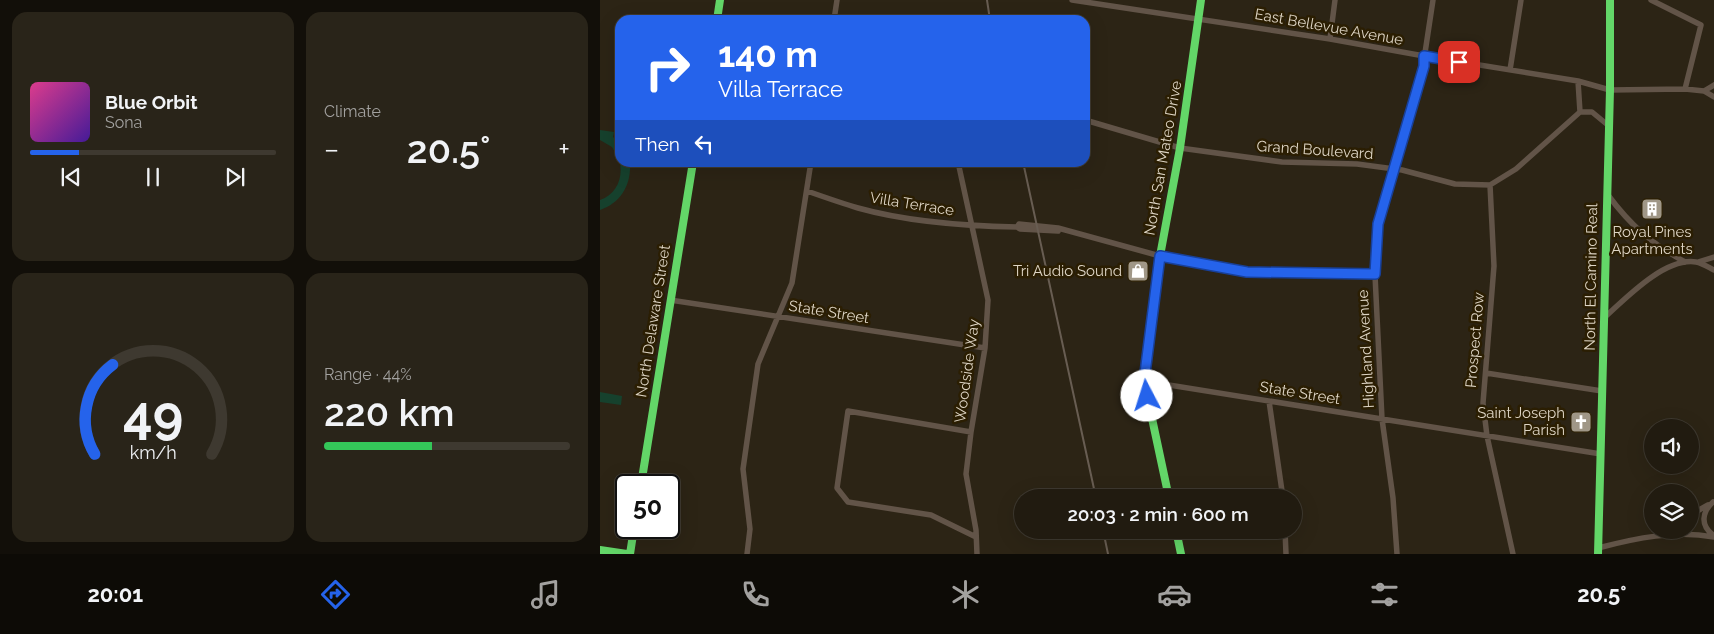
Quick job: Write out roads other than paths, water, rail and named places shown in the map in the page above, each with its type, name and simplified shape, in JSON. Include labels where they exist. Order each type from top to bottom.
[{"type":"main road","points":[[717,15],[720,0]]},
{"type":"main road","name":"North San Mateo Drive","points":[[1167,489],[1144,381],[1160,256],[1180,148],[1201,0]]},
{"type":"main road","name":"North El Camino Real","points":[[1598,551],[1610,90],[1610,0]]},
{"type":"main road","name":"North Delaware Street","points":[[642,474],[692,167]]},
{"type":"main road","points":[[600,550],[629,554],[632,539]]},
{"type":"main road","points":[[1178,539],[1181,554]]},
{"type":"street","points":[[835,15],[837,0]]},
{"type":"street","name":"East Bellevue Avenue","points":[[1072,0],[1093,1],[1578,80],[1610,90],[1685,88],[1704,91]]},
{"type":"street","points":[[1330,39],[1335,0]]},
{"type":"street","name":"Highland Avenue","points":[[1397,554],[1393,498],[1382,419],[1375,274],[1378,224],[1424,66],[1433,0]]},
{"type":"street","points":[[1510,70],[1521,0]]},
{"type":"street","points":[[1651,0],[1700,25],[1685,88]]},
{"type":"street","points":[[1578,80],[1580,112]]},
{"type":"street","points":[[1714,85],[1704,91],[1714,97]]},
{"type":"street","points":[[1490,185],[1516,169],[1580,112],[1592,112],[1609,126]]},
{"type":"street","name":"Grand Boulevard","points":[[1090,121],[1180,148],[1282,162],[1357,164],[1394,169],[1455,184],[1490,185]]},
{"type":"street","points":[[747,554],[750,529],[743,469],[758,364],[792,283],[811,167]]},
{"type":"street","name":"Woodside Way","points":[[959,167],[988,300],[985,348],[966,474],[977,554]]},
{"type":"street","name":"Prospect Row","points":[[1490,185],[1494,266],[1482,403],[1487,436],[1513,554]]},
{"type":"street","name":"Villa Terrace","points":[[807,191],[859,208],[923,220],[973,226],[1016,227],[1020,229],[1057,232],[1059,230],[1160,256],[1247,272],[1375,274]]},
{"type":"street","points":[[1607,194],[1648,239],[1685,262]]},
{"type":"street","points":[[1604,318],[1633,291],[1657,273],[1685,262],[1698,262],[1714,257]]},
{"type":"street","points":[[1698,262],[1714,270]]},
{"type":"street","name":"State Street","points":[[670,300],[985,348]]},
{"type":"street","points":[[1486,373],[1602,391]]},
{"type":"street","name":"State Street","points":[[1144,381],[1601,454]]},
{"type":"street","points":[[1269,401],[1282,489]]},
{"type":"street","points":[[971,432],[848,412],[837,488],[848,502],[931,514],[976,537]]},
{"type":"street","points":[[1699,510],[1714,502]]},
{"type":"street","points":[[1714,502],[1706,509],[1704,522],[1707,530],[1714,536]]},
{"type":"street","points":[[1699,535],[1714,536]]},
{"type":"street","points":[[1598,551],[1627,540],[1644,536]]},
{"type":"street","points":[[1285,539],[1286,554]]},
{"type":"railway","points":[[987,0],[989,15]]},
{"type":"railway","points":[[1024,167],[1094,489]]},
{"type":"railway","points":[[1105,539],[1108,554]]},
{"type":"place","name":"Royal Pines Apartments","points":[[1652,209]]},
{"type":"place","name":"Tri Audio Sound","points":[[1138,271]]},
{"type":"place","name":"Saint Joseph Parish","points":[[1581,422]]}]
